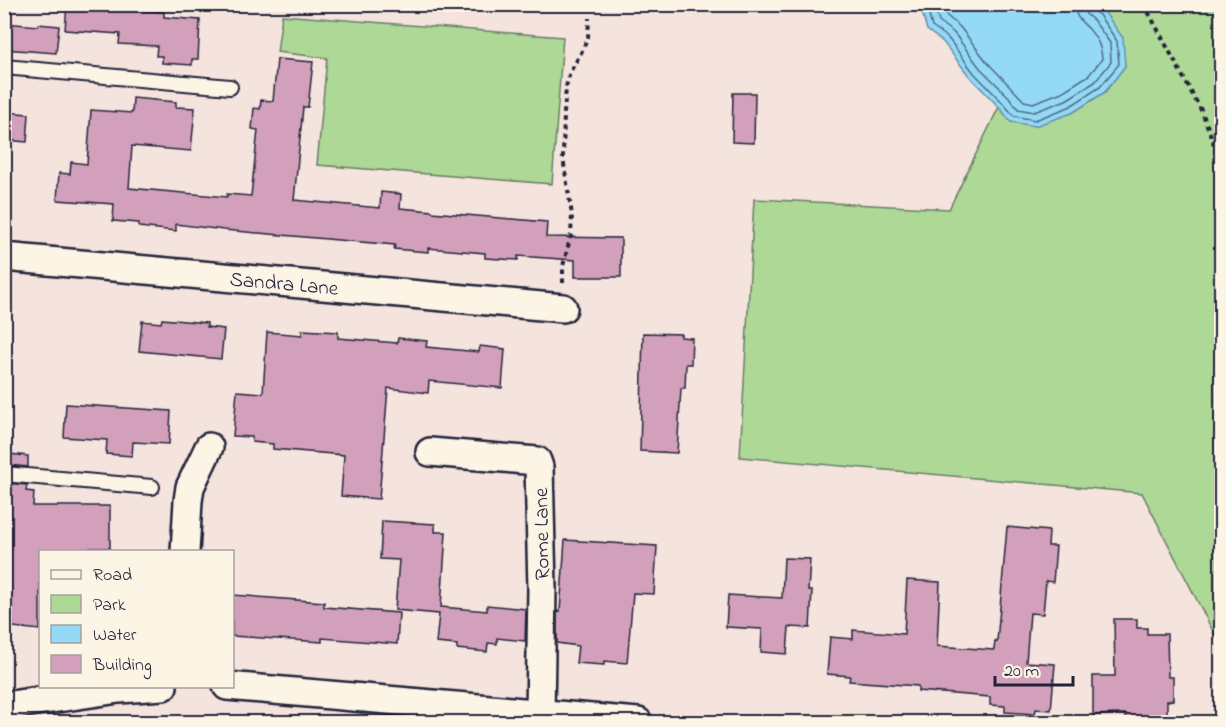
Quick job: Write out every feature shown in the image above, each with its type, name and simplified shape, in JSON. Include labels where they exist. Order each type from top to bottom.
[{"type":"street","name":"Sandra Lane","points":[[4,257],[563,308]]},
{"type":"street","points":[[185,550],[190,487],[209,447]]},
{"type":"street","name":"Rome Lane","points":[[430,452],[537,461],[542,588],[540,715]]},
{"type":"street","points":[[4,706],[119,689],[141,688]]},
{"type":"street","points":[[234,688],[438,714],[540,715],[638,723]]},
{"type":"lane","points":[[4,67],[230,87]]},
{"type":"lane","points":[[4,474],[152,487]]},
{"type":"path","points":[[1144,4],[1202,112],[1213,141],[1221,178]]},
{"type":"path","points":[[563,308],[563,266],[571,235],[572,214],[563,158],[566,87],[570,72],[586,44],[588,18]]},
{"type":"green space","points":[[1092,5],[1217,5],[1222,17],[1221,647],[1142,493],[740,457],[754,199],[949,209],[999,107],[1011,122],[1072,113],[1105,92],[1125,66],[1103,10]]},
{"type":"green space","points":[[282,15],[563,37],[552,184],[317,165],[327,58],[277,52]]},
{"type":"water","points":[[920,5],[1092,5],[1103,10],[1123,38],[1125,66],[1105,92],[1072,113],[1035,126],[1011,122],[970,77],[943,42],[927,30]]},
{"type":"building","points":[[67,4],[100,4],[100,7],[164,12],[164,17],[200,20],[198,59],[192,59],[192,65],[162,63],[162,56],[156,56],[157,46],[119,44],[120,34],[65,30]]},
{"type":"building","points":[[4,23],[59,26],[56,53],[4,49]]},
{"type":"building","points":[[277,59],[313,62],[308,107],[303,107],[294,200],[380,208],[381,192],[401,194],[400,208],[547,222],[546,237],[621,238],[621,277],[575,277],[575,260],[518,256],[518,260],[485,258],[485,253],[428,248],[428,252],[394,249],[395,245],[176,224],[176,231],[139,227],[139,223],[113,221],[114,204],[57,200],[59,173],[70,174],[71,162],[87,164],[91,110],[132,113],[133,98],[176,102],[176,107],[195,108],[191,151],[132,146],[129,188],[227,197],[227,194],[251,196],[258,130],[252,129],[254,108],[260,109],[261,100],[273,101]]},
{"type":"building","points":[[733,93],[755,93],[754,143],[732,142]]},
{"type":"building","points":[[4,112],[29,114],[27,142],[4,140]]},
{"type":"building","points":[[162,319],[207,323],[207,327],[224,329],[221,359],[139,351],[142,321],[161,323]]},
{"type":"building","points":[[302,330],[338,332],[338,338],[397,343],[398,338],[427,341],[426,347],[479,352],[480,346],[505,349],[502,388],[429,381],[428,393],[388,388],[379,499],[341,496],[344,455],[273,449],[273,444],[252,442],[252,437],[233,436],[237,391],[263,393],[267,332],[302,335]]},
{"type":"building","points":[[643,333],[681,334],[681,337],[692,338],[691,364],[686,364],[685,388],[681,388],[677,453],[640,451]]},
{"type":"building","points":[[66,404],[171,411],[169,444],[133,442],[132,456],[106,454],[107,440],[64,437]]},
{"type":"building","points":[[9,454],[28,456],[28,467],[8,465]]},
{"type":"building","points":[[6,483],[27,485],[26,491],[34,492],[33,506],[110,506],[110,548],[39,550],[39,630],[4,626]]},
{"type":"building","points":[[382,521],[435,524],[435,532],[446,532],[441,607],[487,611],[487,605],[526,609],[525,641],[497,638],[497,644],[488,643],[487,652],[457,649],[457,645],[436,643],[439,614],[395,610],[399,560],[380,559]]},
{"type":"building","points":[[1007,527],[1049,531],[1048,546],[1056,546],[1053,582],[1046,581],[1043,614],[1030,613],[1026,662],[1055,664],[1051,710],[1036,709],[1035,714],[1005,712],[1005,706],[990,705],[990,697],[918,691],[918,686],[849,681],[850,676],[827,674],[830,637],[853,639],[853,630],[904,634],[907,580],[940,582],[937,646],[994,650],[995,641],[997,642]]},
{"type":"building","points":[[565,540],[657,546],[654,594],[633,593],[627,663],[604,661],[604,665],[576,663],[578,646],[557,643],[557,611],[560,612]]},
{"type":"building","points":[[784,558],[810,559],[808,591],[812,591],[810,628],[789,627],[787,654],[761,652],[762,629],[726,627],[728,595],[782,598]]},
{"type":"building","points":[[234,595],[324,602],[324,607],[399,613],[397,644],[322,638],[322,642],[234,636]]},
{"type":"building","points":[[1114,619],[1137,619],[1137,628],[1147,628],[1147,634],[1167,634],[1168,677],[1173,677],[1173,700],[1167,701],[1167,717],[1150,717],[1150,722],[1125,722],[1125,714],[1093,715],[1093,676],[1115,676]]}]
